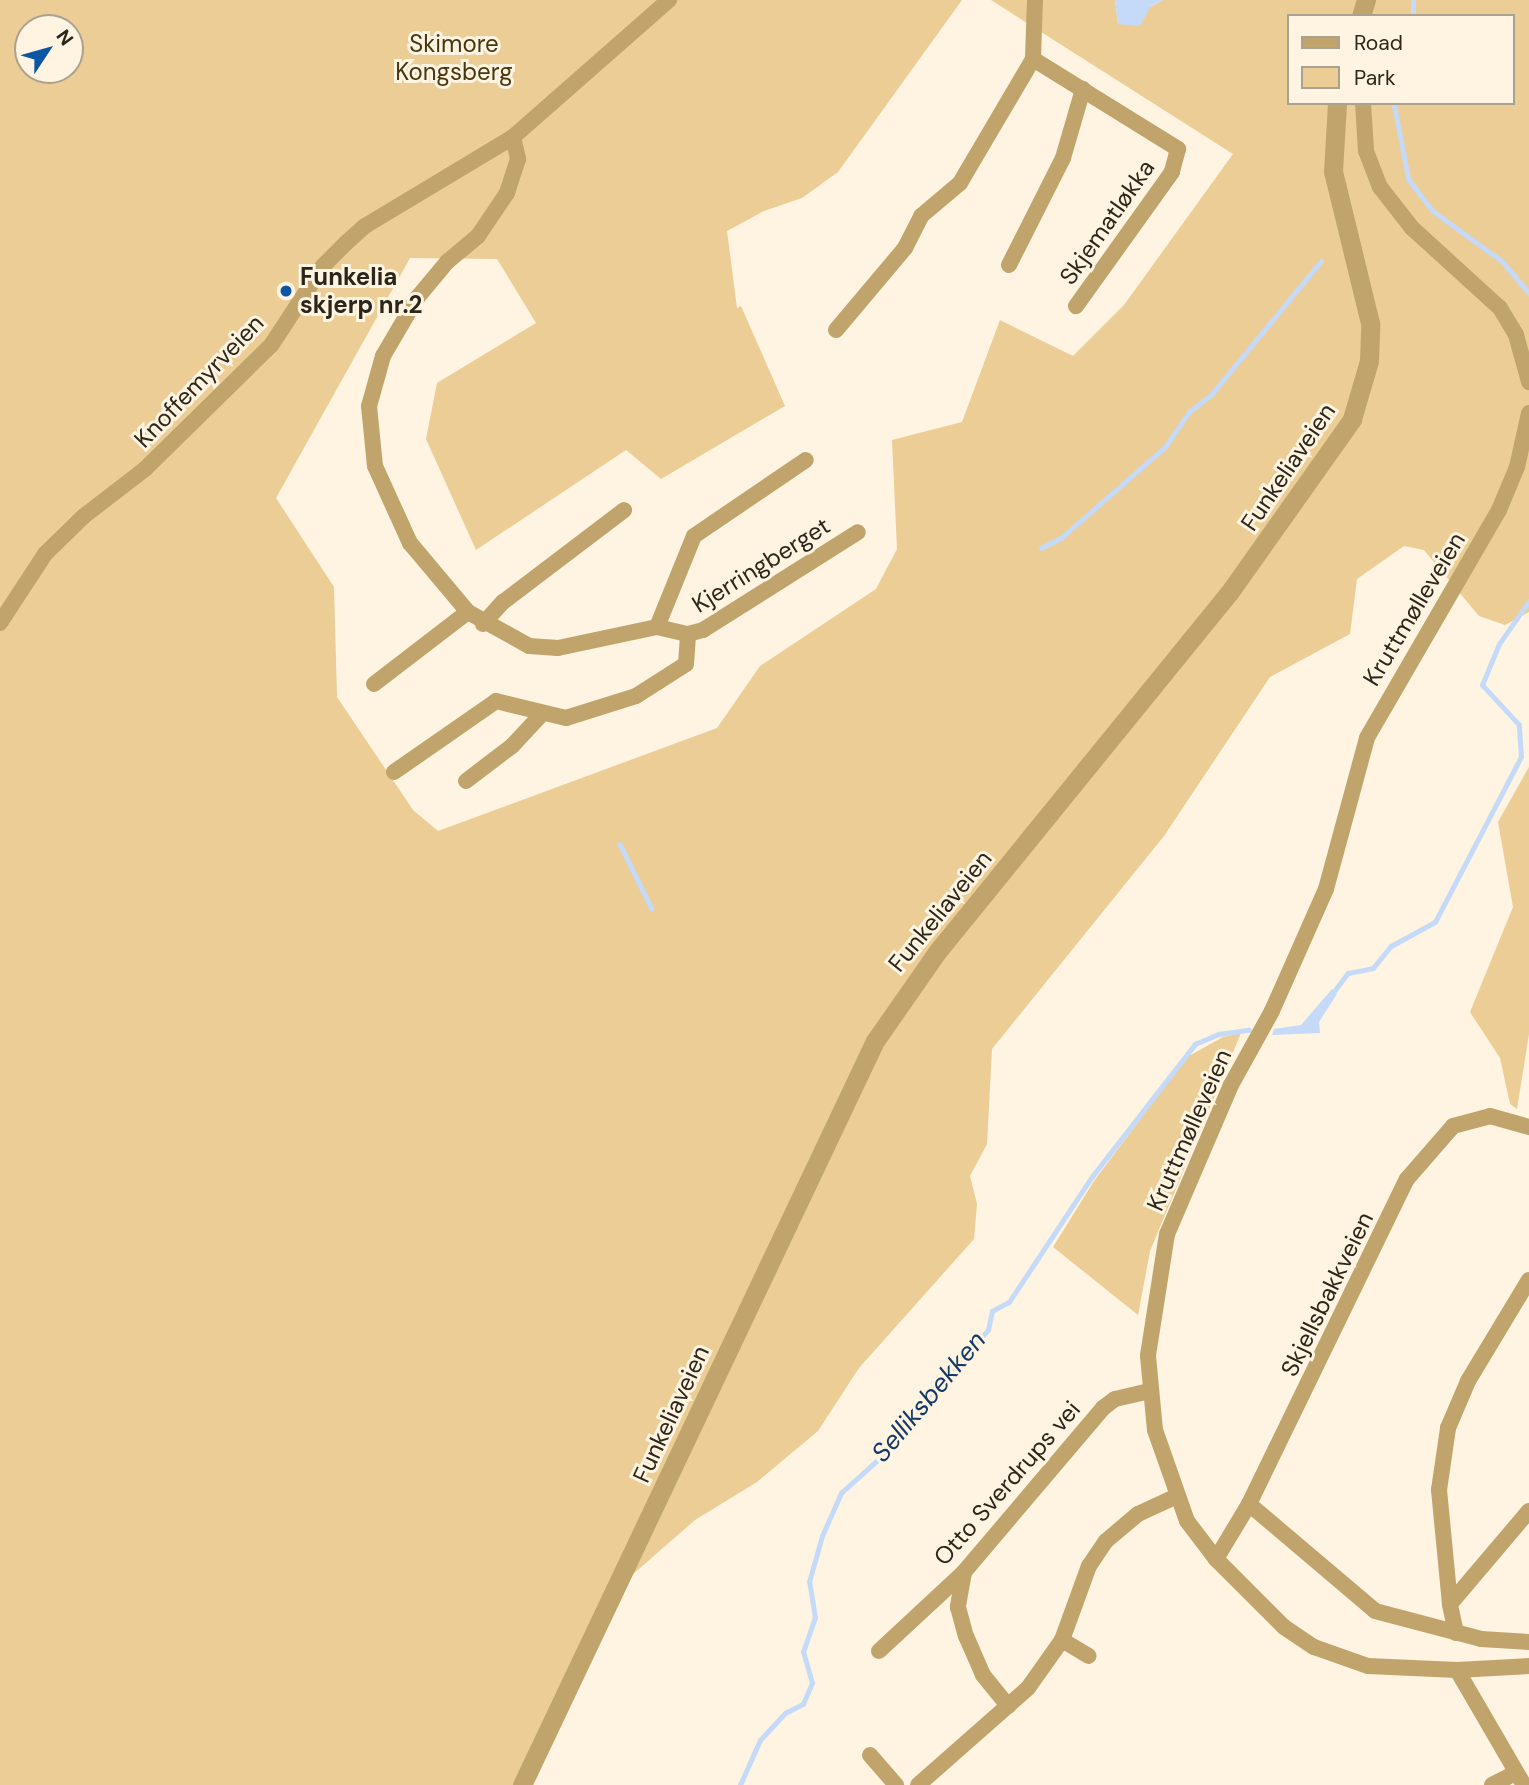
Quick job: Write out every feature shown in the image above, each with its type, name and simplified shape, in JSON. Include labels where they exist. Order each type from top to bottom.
[{"type":"street","name":"Knoffemyrveien","points":[[0,623],[46,554],[84,516],[145,468],[272,344],[323,266],[346,243],[513,137],[669,0]]},
{"type":"street","points":[[836,330],[905,248],[920,216],[960,183],[1033,59],[1035,0]]},
{"type":"street","name":"Skjematløkka","points":[[1033,59],[1178,149],[1172,172],[1076,306]]},
{"type":"street","points":[[1009,265],[1063,158],[1083,89]]},
{"type":"street","name":"Funkeliaveien","points":[[522,1785],[875,1041],[929,962],[1229,593],[1352,419],[1369,360],[1370,323],[1333,171],[1337,105]]},
{"type":"street","points":[[1363,105],[1366,151],[1380,187],[1412,228],[1500,308],[1516,335],[1529,382]]},
{"type":"street","name":"Kjerringberget","points":[[513,137],[518,159],[507,192],[478,236],[447,262],[417,298],[383,356],[369,406],[375,466],[410,543],[468,612],[483,624],[529,646],[558,648],[657,626],[688,634],[703,630],[858,532]]},
{"type":"street","name":"Kruttmølleveien","points":[[1529,413],[1517,467],[1499,510],[1375,719],[1326,889],[1272,1011],[1231,1085],[1167,1234],[1149,1337],[1149,1391],[1155,1430],[1187,1521],[1216,1559],[1284,1627],[1314,1647],[1368,1666],[1457,1670],[1529,1666]]},
{"type":"street","name":"Kjerringberget","points":[[657,626],[694,536],[806,460]]},
{"type":"street","points":[[483,624],[503,603],[624,510]]},
{"type":"street","points":[[374,684],[468,612]]},
{"type":"street","name":"Kjerringberget","points":[[394,772],[496,701],[541,715],[580,715],[655,686],[686,664],[688,634]]},
{"type":"street","points":[[466,780],[512,746],[541,715]]},
{"type":"street","name":"Skjellsbakkveien","points":[[1216,1559],[1250,1504],[1407,1179],[1453,1126],[1490,1116],[1529,1127]]},
{"type":"street","points":[[1456,1633],[1450,1604],[1439,1490],[1448,1428],[1468,1381],[1529,1280]]},
{"type":"street","name":"Otto Sverdrups vei","points":[[879,1651],[964,1572],[1103,1408],[1115,1399],[1149,1391]]},
{"type":"street","points":[[918,1785],[1008,1706],[1046,1666],[1062,1640],[1089,1566],[1106,1541],[1138,1514],[1177,1496]]},
{"type":"street","points":[[1250,1504],[1375,1611],[1456,1633],[1529,1642]]},
{"type":"street","points":[[1450,1604],[1529,1511]]},
{"type":"street","points":[[964,1572],[958,1607],[966,1636],[983,1675],[1008,1706]]},
{"type":"street","points":[[1062,1640],[1089,1656]]},
{"type":"street","points":[[1457,1670],[1520,1779],[1492,1785]]},
{"type":"street","points":[[870,1755],[896,1785]]},
{"type":"green space","name":"Skimore Kongsberg","points":[[0,0],[962,0],[838,172],[802,198],[764,211],[727,231],[737,308],[741,306],[785,406],[661,479],[626,450],[476,550],[426,439],[437,383],[536,323],[497,259],[410,258],[276,498],[334,587],[337,697],[413,810],[438,831],[717,728],[760,666],[876,589],[897,549],[892,440],[962,422],[1000,320],[1073,356],[1124,305],[1233,154],[991,0],[1115,0],[1118,24],[1163,0],[1529,0],[1529,612],[1505,625],[1479,616],[1424,550],[1404,546],[1357,579],[1350,634],[1270,677],[1164,836],[992,1049],[987,1144],[970,1176],[977,1204],[974,1239],[859,1368],[818,1431],[757,1482],[695,1520],[608,1596],[516,1785],[0,1785]]},
{"type":"green space","points":[[1529,767],[1529,1034],[1517,1109],[1510,1104],[1500,1058],[1470,1012],[1513,907],[1498,822]]},
{"type":"green space","points":[[1241,1033],[1150,1251],[1138,1315],[1053,1247],[1094,1181],[1187,1057],[1223,1037]]},
{"type":"water","points":[[1115,0],[1163,0],[1151,6],[1140,26],[1118,24]]},
{"type":"water","points":[[1332,989],[1337,994],[1319,1022],[1320,1033],[1272,1035],[1274,1029],[1301,1025]]},
{"type":"waterway","points":[[1413,0],[1413,14]]},
{"type":"waterway","points":[[1394,105],[1409,180],[1433,211],[1502,261],[1529,293]]},
{"type":"waterway","points":[[1041,548],[1061,538],[1165,447],[1189,412],[1211,395],[1321,261]]},
{"type":"waterway","points":[[1335,990],[1348,973],[1373,968],[1391,946],[1435,922],[1521,757],[1519,725],[1482,685],[1499,644],[1529,601]]},
{"type":"waterway","points":[[620,844],[652,909]]},
{"type":"waterway","name":"Selliksbekken","points":[[740,1785],[760,1740],[785,1713],[803,1704],[812,1683],[803,1652],[815,1618],[809,1582],[822,1536],[841,1493],[881,1457],[940,1381],[988,1330],[992,1311],[1009,1302],[1091,1178],[1195,1044],[1219,1034],[1249,1030]]},
{"type":"place","name":"Funkelia skjerp nr.2","points":[[286,291]]}]
